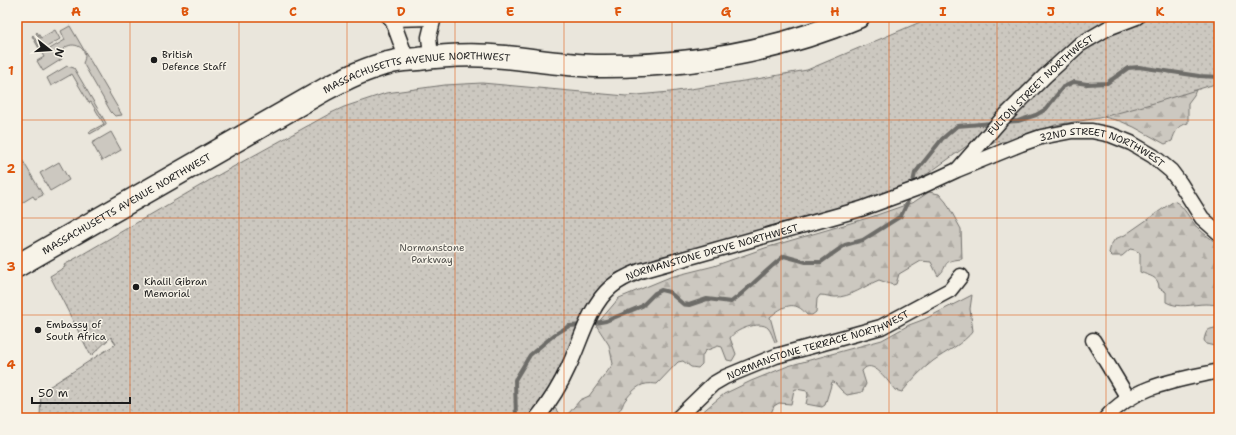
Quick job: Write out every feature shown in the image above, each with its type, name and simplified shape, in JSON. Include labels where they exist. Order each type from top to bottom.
[{"type":"main road","name":"MASSACHUSETTS AVENUE NORTHWEST","points":[[17,266],[324,90],[387,63],[431,57],[476,55],[505,57],[556,64],[594,66],[631,66],[670,63],[717,57],[764,48],[833,28],[858,17]]},
{"type":"street","points":[[407,60],[391,18],[433,17],[429,37],[431,57]]},
{"type":"street","name":"FULTON STREET NORTHWEST","points":[[957,170],[1002,119],[1045,76],[1080,45],[1108,28],[1137,17]]},
{"type":"street","name":"32ND STREET NORTHWEST","points":[[957,170],[1021,144],[1052,134],[1079,130],[1111,135],[1138,146],[1163,163],[1180,183],[1202,218],[1219,233]]},
{"type":"street","name":"NORMANSTONE DRIVE NORTHWEST","points":[[537,418],[562,381],[587,323],[601,298],[611,287],[622,279],[640,271],[845,214],[912,191],[957,170]]},
{"type":"street","name":"NORMANSTONE TERRACE NORTHWEST","points":[[678,418],[713,384],[725,377],[776,356],[881,327],[950,290],[961,276]]},
{"type":"street","points":[[1092,340],[1128,398]]},
{"type":"street","points":[[1106,418],[1115,408],[1128,398],[1157,386],[1219,371]]},
{"type":"green space","name":"Normanstone Parkway","points":[[932,17],[1161,17],[1162,21],[1174,17],[1219,17],[1219,85],[1215,84],[1099,118],[1055,125],[1019,141],[971,143],[909,187],[852,207],[698,248],[658,257],[614,274],[595,294],[559,379],[532,418],[40,418],[41,392],[116,344],[111,337],[91,356],[50,276],[65,267],[64,265],[222,173],[344,107],[386,93],[445,85],[482,83],[626,96],[670,92],[757,79],[807,70]]},
{"type":"green space","points":[[70,26],[122,115],[115,116],[111,112],[83,63],[85,56],[84,51],[80,47],[70,45],[65,48],[62,52],[62,59],[43,71],[37,61],[44,57],[32,36],[33,35],[43,53],[65,40],[61,31]]},
{"type":"green space","points":[[55,30],[60,39],[45,48],[36,33],[37,32],[41,38]]},
{"type":"green space","points":[[67,66],[74,68],[106,123],[106,125],[90,134],[89,132],[104,124],[91,102],[89,103],[72,74],[51,86],[47,78]]},
{"type":"green space","points":[[1199,81],[1194,95],[1188,103],[1188,123],[1179,127],[1172,141],[1165,144],[1120,121],[1095,115]]},
{"type":"green space","points":[[111,132],[121,150],[102,161],[92,143]]},
{"type":"green space","points":[[17,151],[43,195],[35,199],[33,196],[17,206]]},
{"type":"green space","points":[[59,162],[69,180],[50,191],[40,173]]},
{"type":"green space","points":[[929,192],[939,194],[946,202],[961,229],[962,259],[947,263],[938,276],[931,262],[921,261],[899,274],[896,284],[893,285],[879,280],[858,291],[841,297],[820,295],[817,299],[816,312],[812,315],[807,315],[798,307],[784,307],[770,317],[777,342],[775,342],[769,329],[764,326],[759,325],[742,329],[730,338],[736,354],[732,361],[727,360],[722,347],[718,346],[705,351],[702,356],[702,364],[698,368],[691,367],[683,361],[678,362],[657,384],[639,386],[633,391],[617,412],[621,418],[547,418],[555,408],[562,416],[569,413],[580,400],[589,396],[613,364],[609,345],[596,325],[619,298],[670,277],[714,266],[765,248],[871,217],[914,202]]},
{"type":"green space","points":[[1174,201],[1181,206],[1199,229],[1219,245],[1219,305],[1206,304],[1181,306],[1166,302],[1166,292],[1159,288],[1157,281],[1140,272],[1140,253],[1130,249],[1122,256],[1112,256],[1109,253],[1111,245],[1115,239],[1125,235]]},
{"type":"green space","points":[[972,295],[970,309],[973,331],[960,344],[924,368],[902,392],[895,390],[880,372],[871,367],[866,367],[862,371],[866,384],[862,392],[847,395],[834,382],[832,382],[825,405],[822,407],[806,404],[808,395],[807,391],[796,389],[794,390],[791,404],[779,403],[774,406],[769,418],[695,418],[724,394],[751,381],[788,366],[882,340],[909,325],[925,319]]},
{"type":"green space","points":[[1219,327],[1219,347],[1206,344],[1204,340],[1207,331]]},
{"type":"waterway","points":[[1004,122],[1018,121],[1036,115],[1046,109],[1063,87],[1074,82],[1087,84],[1107,83],[1128,68],[1139,67],[1199,76],[1219,77]]},
{"type":"waterway","points":[[912,187],[915,173],[942,139],[957,126],[993,123]]},
{"type":"waterway","points":[[589,324],[606,321],[642,306],[655,293],[661,290],[669,292],[683,304],[689,305],[707,299],[731,302],[784,256],[806,262],[821,262],[845,245],[863,240],[901,216],[910,195]]},
{"type":"waterway","points":[[516,418],[515,380],[530,355],[554,335],[569,326],[583,325]]},
{"type":"place","name":"British Defence Staff","points":[[154,60]]},
{"type":"place","name":"Khalil Gibran Memorial","points":[[136,287]]},
{"type":"place","name":"Embassy of South Africa","points":[[38,330]]}]
